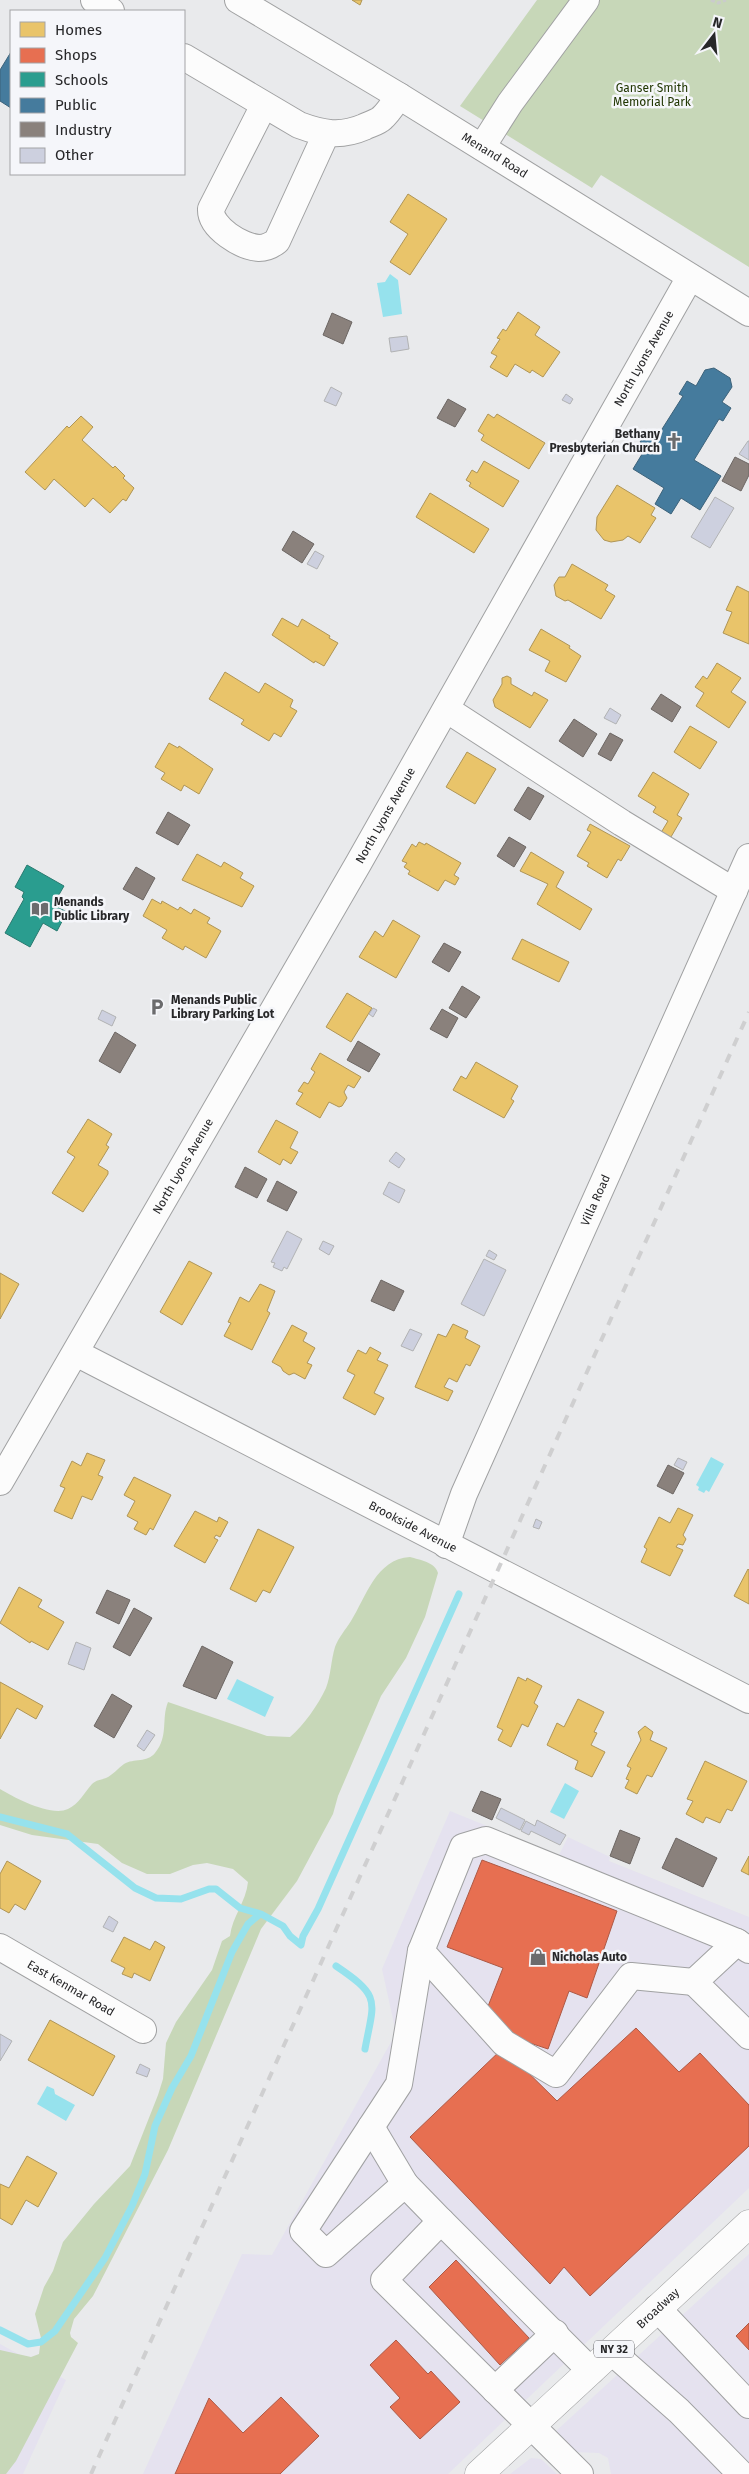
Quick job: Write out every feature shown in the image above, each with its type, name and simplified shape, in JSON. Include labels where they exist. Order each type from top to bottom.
[{"type":"main road","name":"Broadway","points":[[479,2474],[749,2224]]},
{"type":"street","points":[[94,0],[109,10]]},
{"type":"street","name":"Menand Road","points":[[238,0],[482,147],[749,314]]},
{"type":"street","points":[[482,147],[510,103],[586,0]]},
{"type":"street","points":[[185,58],[300,126],[326,134],[334,135],[353,132],[382,118],[399,96]]},
{"type":"street","points":[[264,105],[211,209],[210,216],[215,226],[244,243],[259,248],[271,245],[277,241],[326,134]]},
{"type":"street","name":"North Lyons Avenue","points":[[0,1482],[446,709],[690,277]]},
{"type":"street","points":[[446,709],[622,823],[734,891]]},
{"type":"street","name":"Villa Road","points":[[446,1545],[464,1494],[749,857]]},
{"type":"street","name":"Brookside Avenue","points":[[76,1353],[749,1700]]},
{"type":"street","points":[[406,2184],[326,2254],[303,2231],[399,2084],[421,1951],[463,1847],[486,1840],[743,1946]]},
{"type":"street","points":[[694,1982],[743,1946]]},
{"type":"street","name":"East Kenmar Road","points":[[0,1947],[143,2030]]},
{"type":"street","points":[[421,1951],[504,2043],[556,2074],[630,1976],[694,1982],[749,2036]]},
{"type":"street","points":[[371,2127],[406,2184],[591,2371]]},
{"type":"street","points":[[442,2221],[384,2280],[580,2474]]},
{"type":"street","points":[[658,2308],[749,2406]]},
{"type":"street","points":[[495,2390],[555,2334]]},
{"type":"street","points":[[612,2352],[679,2411],[741,2474]]},
{"type":"path","points":[[710,0],[718,3],[726,0]]},
{"type":"shaded area","points":[[450,1811],[559,1855],[568,1837],[610,1857],[609,1861],[749,1917],[749,2188],[448,2474],[143,2474],[242,2254],[272,2255],[396,2033],[382,1969]]},
{"type":"shaded area","points":[[749,2254],[749,2474],[611,2474],[608,2458],[599,2453],[573,2452],[556,2431]]},
{"type":"shaded area","points":[[0,2344],[66,2380],[23,2474],[0,2474]]},
{"type":"shaded area","points":[[531,2458],[541,2459],[557,2474],[510,2474]]},
{"type":"green space","name":"Ganser Smith Memorial Park","points":[[537,0],[749,0],[749,267],[601,175],[592,188],[460,106]]},
{"type":"green space","points":[[410,1557],[434,1566],[438,1573],[425,1617],[406,1658],[381,1696],[338,1796],[333,1814],[297,1881],[261,1929],[168,2150],[93,2296],[74,2319],[70,2333],[71,2337],[78,2343],[16,2461],[6,2474],[0,2474],[0,2350],[31,2357],[39,2354],[41,2338],[35,2314],[63,2242],[94,2204],[130,2166],[163,2079],[166,2043],[176,2022],[212,1970],[222,1941],[230,1936],[233,1922],[245,1896],[248,1882],[233,1869],[207,1863],[193,1865],[170,1874],[147,1874],[122,1863],[98,1844],[32,1835],[0,1825],[0,1789],[43,1809],[61,1811],[72,1807],[89,1787],[97,1781],[109,1777],[124,1764],[148,1758],[155,1753],[162,1740],[168,1702],[267,1736],[290,1737],[315,1708],[323,1694],[328,1683],[336,1644],[373,1581],[389,1564],[398,1559]]},
{"type":"water","points":[[390,274],[398,280],[402,314],[383,317],[377,283],[385,282]]},
{"type":"water","points":[[711,1457],[724,1464],[709,1492],[706,1490],[704,1493],[698,1490],[699,1487],[696,1485]]},
{"type":"water","points":[[237,1679],[274,1697],[265,1717],[227,1699]]},
{"type":"water","points":[[565,1783],[579,1791],[564,1819],[550,1812]]},
{"type":"water","points":[[47,2086],[54,2089],[55,2094],[75,2105],[66,2121],[37,2104]]},
{"type":"building: Homes","points":[[352,0],[362,0],[360,5]]},
{"type":"building: Homes","points":[[408,194],[447,219],[410,275],[390,262],[408,234],[390,222]]},
{"type":"building: Homes","points":[[518,312],[540,327],[535,335],[560,352],[543,377],[532,370],[530,373],[515,364],[507,377],[490,367],[497,356],[491,353],[500,339],[497,338],[503,329],[506,331]]},
{"type":"building: Homes","points":[[488,414],[494,418],[497,414],[545,443],[529,469],[481,440],[484,435],[478,431]]},
{"type":"building: Homes","points":[[81,416],[93,427],[82,440],[113,468],[115,466],[125,476],[123,478],[134,488],[126,501],[123,499],[110,513],[93,498],[85,507],[54,479],[45,490],[25,472],[67,426],[69,428]]},
{"type":"building: Homes","points":[[484,461],[519,481],[503,507],[469,486],[471,483],[466,480],[472,470],[477,473]]},
{"type":"building: Homes","points":[[617,485],[655,508],[651,515],[656,518],[640,543],[628,536],[623,540],[611,542],[604,540],[596,530],[597,517]]},
{"type":"building: Homes","points":[[430,493],[489,529],[474,553],[416,517]]},
{"type":"building: Homes","points":[[572,564],[608,585],[605,590],[615,596],[601,619],[568,600],[565,601],[556,596],[554,585],[559,577],[565,577]]},
{"type":"building: Homes","points":[[737,586],[749,592],[749,644],[723,633],[732,612],[726,610]]},
{"type":"building: Homes","points":[[282,618],[298,627],[302,619],[338,643],[324,666],[315,661],[314,663],[272,635]]},
{"type":"building: Homes","points":[[541,629],[570,646],[569,648],[581,656],[566,682],[545,671],[550,661],[529,650]]},
{"type":"building: Homes","points":[[717,663],[741,678],[731,692],[746,702],[729,728],[696,706],[704,693],[695,687],[703,676],[707,679]]},
{"type":"building: Homes","points":[[225,672],[259,693],[265,683],[293,700],[290,707],[297,711],[281,737],[274,733],[269,741],[241,724],[244,720],[209,699]]},
{"type":"building: Homes","points":[[507,676],[511,678],[511,684],[532,696],[534,692],[548,700],[530,728],[495,707],[493,700],[502,684],[502,678]]},
{"type":"building: Homes","points":[[690,726],[717,742],[700,769],[674,752]]},
{"type":"building: Homes","points":[[169,743],[178,748],[179,746],[213,769],[199,794],[184,785],[181,791],[161,779],[165,773],[155,767]]},
{"type":"building: Homes","points":[[467,752],[496,769],[475,804],[446,787]]},
{"type":"building: Homes","points":[[653,772],[689,794],[677,815],[682,818],[668,842],[659,836],[668,821],[653,812],[656,807],[638,796]]},
{"type":"building: Homes","points":[[590,824],[630,846],[621,861],[618,859],[607,878],[587,866],[589,863],[577,856],[591,832],[587,830]]},
{"type":"building: Homes","points":[[419,842],[425,845],[426,843],[461,863],[454,875],[459,878],[455,885],[445,880],[438,891],[408,874],[410,871],[404,867],[407,863],[402,861],[412,844],[416,847]]},
{"type":"building: Homes","points":[[531,852],[564,872],[556,887],[592,909],[580,930],[537,904],[548,884],[520,871]]},
{"type":"building: Homes","points":[[197,854],[221,867],[224,862],[243,873],[240,878],[254,886],[242,907],[182,880]]},
{"type":"building: Homes","points":[[152,899],[161,904],[162,901],[178,910],[180,907],[191,914],[194,909],[210,918],[207,923],[221,931],[206,958],[185,946],[183,950],[162,938],[167,930],[143,916]]},
{"type":"building: Homes","points":[[393,920],[420,936],[396,978],[359,957],[375,931],[383,937]]},
{"type":"building: Homes","points":[[522,939],[569,962],[559,982],[512,959]]},
{"type":"building: Homes","points":[[347,993],[372,1008],[351,1042],[326,1027]]},
{"type":"building: Homes","points":[[320,1053],[361,1077],[354,1088],[348,1085],[344,1092],[347,1098],[342,1106],[339,1107],[329,1102],[320,1118],[296,1104],[303,1093],[298,1091],[304,1082],[308,1084],[315,1072],[311,1069]]},
{"type":"building: Homes","points":[[476,1062],[518,1086],[511,1099],[514,1101],[504,1118],[453,1090],[461,1076],[466,1079]]},
{"type":"building: Homes","points":[[88,1119],[112,1134],[106,1145],[109,1147],[98,1165],[108,1171],[108,1174],[83,1212],[52,1193],[75,1157],[67,1152]]},
{"type":"building: Homes","points":[[276,1120],[298,1132],[290,1148],[298,1152],[291,1164],[283,1159],[280,1165],[258,1152]]},
{"type":"building: Homes","points":[[189,1261],[212,1273],[182,1325],[160,1312]]},
{"type":"building: Homes","points":[[0,1273],[19,1284],[0,1319]]},
{"type":"building: Homes","points":[[260,1284],[275,1291],[267,1311],[270,1313],[252,1350],[224,1336],[231,1323],[228,1322],[240,1297],[249,1302]]},
{"type":"building: Homes","points":[[453,1324],[468,1331],[465,1338],[480,1346],[470,1366],[466,1364],[457,1382],[449,1378],[444,1387],[453,1391],[448,1401],[415,1387],[438,1334],[446,1337]]},
{"type":"building: Homes","points":[[292,1325],[307,1333],[303,1341],[315,1348],[307,1363],[312,1365],[305,1379],[294,1373],[289,1375],[272,1362]]},
{"type":"building: Homes","points":[[370,1347],[381,1353],[377,1360],[388,1365],[374,1393],[384,1398],[375,1415],[343,1398],[355,1375],[347,1371],[358,1350],[366,1354]]},
{"type":"building: Homes","points":[[87,1453],[105,1460],[98,1475],[103,1477],[92,1500],[82,1496],[72,1519],[54,1511],[65,1488],[60,1486],[72,1461],[81,1466]]},
{"type":"building: Homes","points":[[134,1477],[171,1495],[153,1530],[150,1528],[146,1535],[134,1529],[138,1522],[127,1516],[135,1501],[124,1495]]},
{"type":"building: Homes","points":[[678,1508],[693,1515],[683,1535],[686,1539],[683,1545],[678,1544],[676,1547],[683,1550],[670,1576],[641,1562],[647,1549],[644,1547],[659,1517],[670,1523]]},
{"type":"building: Homes","points":[[195,1511],[217,1522],[219,1517],[228,1522],[220,1537],[216,1535],[214,1538],[218,1540],[205,1563],[174,1546]]},
{"type":"building: Homes","points":[[258,1529],[294,1547],[270,1593],[263,1590],[256,1602],[230,1589]]},
{"type":"building: Homes","points":[[749,1570],[749,1604],[734,1596]]},
{"type":"building: Homes","points":[[19,1587],[42,1600],[38,1607],[64,1622],[48,1650],[31,1641],[30,1643],[0,1623]]},
{"type":"building: Homes","points":[[518,1677],[526,1681],[527,1678],[542,1686],[534,1703],[538,1706],[528,1727],[522,1724],[511,1747],[498,1740],[503,1730],[497,1727]]},
{"type":"building: Homes","points":[[0,1682],[43,1706],[36,1719],[17,1708],[0,1739]]},
{"type":"building: Homes","points":[[578,1699],[604,1712],[594,1732],[597,1733],[591,1745],[605,1752],[592,1777],[575,1769],[578,1761],[547,1745],[557,1723],[564,1727]]},
{"type":"building: Homes","points":[[645,1726],[653,1732],[650,1740],[667,1748],[652,1777],[647,1775],[637,1794],[625,1788],[629,1780],[626,1779],[631,1768],[627,1766],[641,1740],[638,1732]]},
{"type":"building: Homes","points":[[705,1761],[747,1781],[732,1811],[727,1809],[720,1823],[706,1817],[703,1823],[686,1814],[693,1801],[687,1799]]},
{"type":"building: Homes","points":[[749,1856],[749,1875],[741,1871]]},
{"type":"building: Homes","points":[[7,1861],[41,1881],[25,1910],[15,1904],[9,1913],[0,1908],[0,1874]]},
{"type":"building: Homes","points":[[124,1937],[150,1950],[155,1941],[165,1947],[150,1981],[134,1973],[132,1978],[122,1974],[125,1968],[111,1961]]},
{"type":"building: Homes","points":[[50,2020],[115,2056],[93,2096],[28,2060]]},
{"type":"building: Homes","points":[[27,2156],[57,2173],[38,2207],[26,2200],[12,2225],[0,2218],[0,2184],[9,2188]]},
{"type":"building: Shops","name":"Nicholas Auto","points":[[482,1860],[617,1911],[587,1998],[569,1991],[548,2049],[503,2034],[485,2014],[503,1968],[447,1947]]},
{"type":"building: Shops","points":[[636,2028],[679,2072],[700,2053],[749,2105],[749,2146],[590,2296],[564,2267],[550,2284],[410,2137],[503,2048],[557,2101]]},
{"type":"building: Shops","points":[[456,2260],[529,2338],[500,2365],[429,2287]]},
{"type":"building: Shops","points":[[749,2323],[749,2350],[736,2336]]},
{"type":"building: Shops","points":[[396,2340],[428,2374],[431,2371],[460,2402],[420,2439],[390,2407],[400,2398],[370,2365]]},
{"type":"building: Shops","points":[[281,2397],[319,2436],[280,2474],[175,2474],[209,2398],[243,2433]]},
{"type":"building: Schools","name":"Menands Public Library","points":[[27,865],[64,886],[53,905],[67,912],[57,931],[43,923],[30,947],[5,933],[24,899],[22,897],[24,892],[15,887]]},
{"type":"building: Public","points":[[10,54],[10,107],[0,101],[0,70]]},
{"type":"building: Public","name":"Bethany Presbyterian Church","points":[[714,368],[730,378],[732,387],[722,402],[731,408],[723,421],[719,419],[694,460],[721,476],[700,510],[681,498],[671,514],[655,504],[664,488],[633,469],[647,446],[640,442],[645,435],[652,438],[653,435],[657,437],[683,396],[679,394],[687,381],[696,386],[705,370]]},
{"type":"building: Industry","points":[[332,313],[352,322],[343,344],[323,335]]},
{"type":"building: Industry","points":[[448,399],[466,409],[455,427],[437,418]]},
{"type":"building: Industry","points":[[735,457],[749,464],[749,475],[741,491],[722,481]]},
{"type":"building: Industry","points":[[293,531],[314,544],[302,563],[282,550]]},
{"type":"building: Industry","points":[[661,694],[681,707],[672,722],[651,709]]},
{"type":"building: Industry","points":[[574,719],[597,734],[583,757],[559,741]]},
{"type":"building: Industry","points":[[610,733],[623,740],[611,761],[598,754]]},
{"type":"building: Industry","points":[[528,787],[544,796],[530,820],[514,810]]},
{"type":"building: Industry","points":[[168,812],[190,825],[178,845],[156,833]]},
{"type":"building: Industry","points":[[509,837],[526,847],[514,867],[497,856]]},
{"type":"building: Industry","points":[[136,867],[155,878],[143,900],[123,889]]},
{"type":"building: Industry","points":[[444,943],[461,952],[449,972],[432,962]]},
{"type":"building: Industry","points":[[462,986],[480,997],[466,1018],[449,1008]]},
{"type":"building: Industry","points":[[442,1009],[458,1018],[447,1038],[430,1029]]},
{"type":"building: Industry","points":[[115,1032],[136,1045],[120,1073],[99,1061]]},
{"type":"building: Industry","points":[[358,1041],[380,1054],[369,1072],[347,1060]]},
{"type":"building: Industry","points":[[245,1167],[267,1179],[257,1198],[235,1187]]},
{"type":"building: Industry","points":[[277,1181],[297,1192],[287,1211],[267,1201]]},
{"type":"building: Industry","points":[[381,1280],[404,1291],[394,1311],[371,1301]]},
{"type":"building: Industry","points":[[668,1465],[684,1473],[673,1494],[657,1486]]},
{"type":"building: Industry","points":[[107,1590],[130,1600],[119,1624],[96,1613]]},
{"type":"building: Industry","points":[[134,1608],[152,1618],[130,1656],[113,1647]]},
{"type":"building: Industry","points":[[202,1646],[233,1662],[216,1699],[183,1686]]},
{"type":"building: Industry","points":[[112,1694],[132,1706],[114,1738],[94,1726]]},
{"type":"building: Industry","points":[[481,1791],[501,1799],[492,1820],[472,1811]]},
{"type":"building: Industry","points":[[620,1830],[640,1838],[630,1864],[610,1856]]},
{"type":"building: Industry","points":[[676,1838],[717,1858],[703,1887],[662,1868]]},
{"type":"building: Other","points":[[407,336],[409,349],[391,352],[389,338]]},
{"type":"building: Other","points":[[331,387],[342,393],[336,406],[324,401]]},
{"type":"building: Other","points":[[566,394],[573,399],[570,404],[562,400]]},
{"type":"building: Other","points":[[749,441],[749,460],[739,454]]},
{"type":"building: Other","points":[[715,497],[734,508],[710,548],[691,537]]},
{"type":"building: Other","points":[[315,551],[324,556],[317,569],[307,564]]},
{"type":"building: Other","points":[[610,708],[621,715],[616,724],[604,718]]},
{"type":"building: Other","points":[[373,1008],[377,1010],[373,1017],[369,1014]]},
{"type":"building: Other","points":[[102,1010],[116,1017],[112,1026],[98,1019]]},
{"type":"building: Other","points":[[396,1152],[405,1159],[399,1168],[389,1161]]},
{"type":"building: Other","points":[[389,1182],[405,1190],[399,1203],[383,1194]]},
{"type":"building: Other","points":[[287,1231],[302,1239],[287,1269],[284,1267],[282,1271],[273,1267],[275,1263],[271,1262]]},
{"type":"building: Other","points":[[323,1241],[334,1246],[329,1255],[319,1249]]},
{"type":"building: Other","points":[[489,1250],[497,1255],[494,1260],[486,1256]]},
{"type":"building: Other","points":[[484,1259],[506,1270],[484,1316],[461,1304]]},
{"type":"building: Other","points":[[410,1329],[422,1334],[413,1351],[401,1346]]},
{"type":"building: Other","points":[[678,1458],[687,1462],[683,1470],[674,1465]]},
{"type":"building: Other","points":[[536,1519],[542,1522],[539,1529],[533,1527]]},
{"type":"building: Other","points":[[76,1642],[91,1648],[84,1670],[68,1664]]},
{"type":"building: Other","points":[[147,1730],[155,1735],[144,1751],[137,1746]]},
{"type":"building: Other","points":[[501,1808],[525,1820],[520,1830],[496,1818]]},
{"type":"building: Other","points":[[537,1820],[566,1835],[560,1845],[531,1831],[529,1835],[521,1831],[526,1821],[535,1826]]},
{"type":"building: Other","points":[[109,1916],[118,1922],[113,1932],[103,1927]]},
{"type":"building: Other","points":[[0,2034],[12,2041],[0,2061]]},
{"type":"building: Other","points":[[140,2064],[150,2069],[147,2077],[136,2073]]},
{"type":"waterway","points":[[0,1817],[67,1834],[135,1888],[156,1898],[181,1899],[209,1889],[216,1889],[240,1908],[261,1914],[283,1926],[290,1936],[301,1945],[303,1936],[318,1909],[459,1594]]},
{"type":"waterway","points":[[0,2330],[28,2344],[41,2342],[55,2331],[105,2258],[132,2206],[145,2174],[155,2126],[172,2088],[191,2056],[232,1952],[248,1924],[260,1914]]},
{"type":"waterway","points":[[336,1966],[361,1985],[368,1993],[371,2001],[371,2020],[365,2049]]},
{"type":"railway","points":[[91,2474],[749,1012]]},
{"type":"place","name":"Bethany Presbyterian Church","points":[[674,441]]},
{"type":"place","name":"Menands Public Library","points":[[40,909]]},
{"type":"place","name":"Menands Public Library Parking Lot","points":[[157,1007]]},
{"type":"place","name":"Nicholas Auto","points":[[538,1957]]}]
